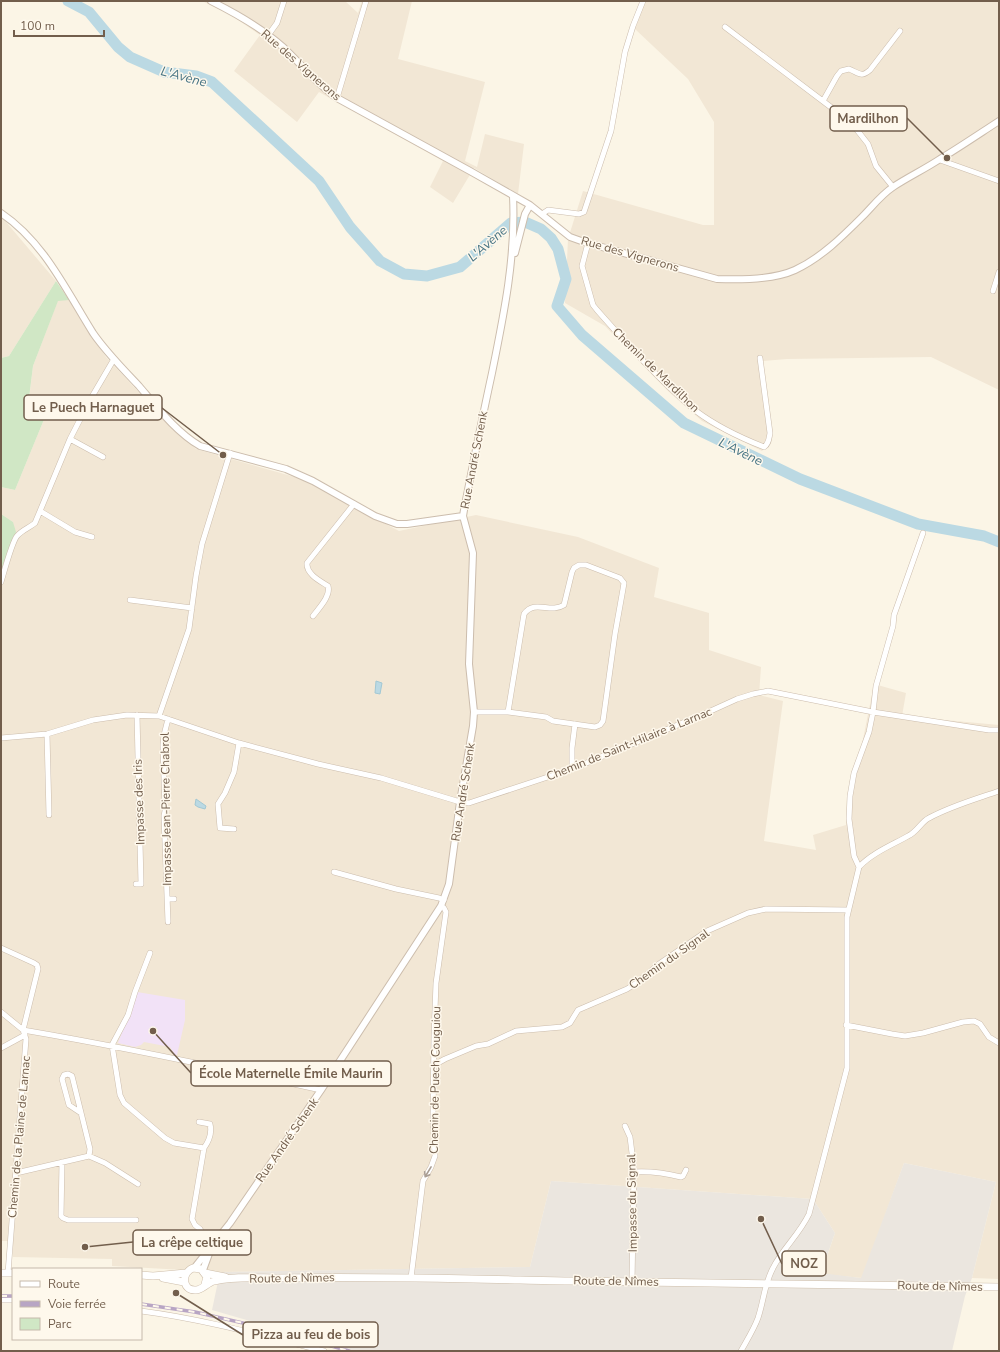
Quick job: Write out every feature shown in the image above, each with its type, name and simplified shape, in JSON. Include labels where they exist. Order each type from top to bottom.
[{"type":"main road","name":"Route de Nîmes","points":[[153,1276],[186,1273],[191,1268],[195,1268],[204,1272],[233,1279]]},
{"type":"main road","points":[[204,1272],[207,1281],[205,1284]]},
{"type":"main road","points":[[184,1282],[186,1273]]},
{"type":"main road","name":"Route de Nîmes","points":[[142,1275],[184,1282],[187,1286],[194,1290],[199,1290],[205,1284],[215,1281],[300,1277],[765,1285],[999,1287]]},
{"type":"street","name":"Rue des Vignerons","points":[[211,1],[269,34],[337,98],[530,205],[570,237],[717,279],[738,280],[775,275],[790,272],[800,267],[832,245],[892,187],[940,160],[999,121]]},
{"type":"street","points":[[269,34],[276,23],[284,1]]},
{"type":"street","points":[[337,98],[366,1]]},
{"type":"street","points":[[542,214],[548,210],[579,214],[584,212],[611,131],[616,111],[618,84],[625,52],[642,1]]},
{"type":"street","points":[[725,27],[836,110],[868,144],[876,166],[892,187]]},
{"type":"street","points":[[823,101],[841,71],[849,69],[865,75],[900,31]]},
{"type":"street","points":[[940,160],[999,181]]},
{"type":"street","name":"Rue André Schenk","points":[[513,196],[517,233]]},
{"type":"street","name":"Rue André Schenk","points":[[195,1268],[230,1223],[321,1090],[444,900],[449,884],[474,712],[469,664],[473,553],[463,516],[500,331],[517,233],[530,205]]},
{"type":"street","points":[[1,213],[14,221],[45,255],[94,334],[114,359],[164,415],[189,440],[200,446],[286,469],[313,481],[375,516],[397,524],[407,524],[463,516]]},
{"type":"street","name":"Chemin de Mardilhon","points":[[588,243],[582,266],[593,305],[597,310],[658,375],[697,411],[710,421],[764,447],[769,440],[770,433],[760,358]]},
{"type":"street","points":[[993,291],[999,272]]},
{"type":"street","points":[[1,582],[15,537],[21,531],[35,523],[54,474],[70,439],[90,400],[114,359]]},
{"type":"street","points":[[70,439],[103,457]]},
{"type":"street","points":[[159,716],[189,629],[202,544],[230,453]]},
{"type":"street","points":[[313,616],[329,591],[328,586],[310,572],[307,567],[307,563],[354,504]]},
{"type":"street","points":[[40,511],[75,532],[92,537]]},
{"type":"street","points":[[859,867],[854,856],[849,819],[850,796],[854,773],[869,732],[876,686],[893,626],[894,615],[923,533]]},
{"type":"street","points":[[474,712],[508,712],[546,717],[553,721],[595,727],[600,725],[603,721],[615,634],[624,583],[620,578],[586,565],[580,565],[574,568],[572,572],[564,605],[559,608],[532,606],[528,609],[524,614],[508,712]]},
{"type":"street","points":[[130,600],[192,608]]},
{"type":"street","name":"Chemin de Saint-Hilaire à Larnac","points":[[1,738],[47,734],[92,720],[127,715],[159,716],[238,743],[318,764],[380,778],[460,802],[469,803],[572,769],[737,699],[768,690],[873,712],[989,730],[999,730]]},
{"type":"street","name":"Impasse des Iris","points":[[136,884],[142,884],[137,715]]},
{"type":"street","name":"Impasse Jean-Pierre Chabrol","points":[[168,719],[163,745],[168,922]]},
{"type":"street","points":[[572,769],[572,748],[575,724]]},
{"type":"street","points":[[47,734],[49,815]]},
{"type":"street","points":[[234,829],[220,828],[218,804],[234,772],[238,743]]},
{"type":"street","points":[[741,1351],[758,1317],[765,1285],[777,1260],[804,1225],[809,1214],[847,1068],[846,1025],[848,910],[855,887],[856,873],[859,867],[880,850],[914,833],[925,820],[930,817],[999,791]]},
{"type":"street","points":[[334,872],[444,900]]},
{"type":"street","name":"Impasse Jean-Pierre Chabrol","points":[[168,899],[174,898]]},
{"type":"street","name":"Chemin de Puech Couguiou","points":[[411,1278],[423,1181],[435,1156],[433,1119],[436,983],[446,912],[441,906]]},
{"type":"street","name":"Chemin du Signal","points":[[434,1065],[476,1046],[488,1044],[516,1031],[562,1027],[570,1023],[578,1010],[627,989],[638,982],[659,964],[706,931],[748,913],[766,909],[848,910]]},
{"type":"street","name":"Chemin de la Plaine de Larnac","points":[[1,948],[34,963],[37,965],[38,969],[24,1032],[26,1039],[7,1273]]},
{"type":"street","points":[[150,953],[128,1015],[112,1045],[120,1095],[126,1106],[165,1138],[174,1143],[204,1148]]},
{"type":"street","points":[[1,1012],[24,1032],[112,1045],[321,1090]]},
{"type":"street","points":[[846,1025],[905,1036],[924,1033],[963,1022],[974,1021],[980,1024],[989,1038],[999,1043]]},
{"type":"street","points":[[1,1048],[24,1032]]},
{"type":"street","points":[[81,1113],[69,1106],[62,1079],[64,1075],[68,1074],[72,1076],[90,1149],[89,1156]]},
{"type":"street","points":[[199,1122],[208,1123],[211,1126],[208,1142],[204,1148],[192,1218],[195,1225],[200,1229],[211,1247]]},
{"type":"street","name":"Impasse du Signal","points":[[625,1126],[630,1137],[634,1172],[632,1282]]},
{"type":"street","points":[[16,1174],[89,1156],[105,1163],[138,1184]]},
{"type":"street","points":[[62,1162],[61,1216],[63,1218],[68,1220],[136,1220]]},
{"type":"street","points":[[634,1172],[662,1172],[681,1177],[686,1170]]},
{"type":"street","name":"Rue André Schenk","points":[[204,1272],[211,1247]]},
{"type":"street","points":[[1,1300],[12,1300]]},
{"type":"street","points":[[142,1311],[234,1329],[324,1351]]},
{"type":"shaded area","points":[[202,1],[345,1],[358,13],[362,1],[412,1],[398,59],[485,82],[465,161],[477,167],[485,134],[524,144],[518,194],[474,168],[453,203],[430,187],[443,161],[319,92],[297,122],[234,71],[260,35],[228,13]]},
{"type":"shaded area","points":[[645,1],[999,1],[999,390],[931,357],[787,359],[763,361],[771,440],[762,451],[702,421],[668,391],[605,326],[565,303],[568,239],[583,191],[703,225],[714,225],[714,122],[688,79],[635,29]]},
{"type":"shaded area","points":[[1,216],[56,281],[9,356],[1,358]]},
{"type":"shaded area","points":[[58,300],[69,300],[106,357],[160,415],[196,449],[302,479],[399,531],[476,515],[578,537],[659,568],[654,597],[709,613],[709,650],[761,667],[759,695],[783,701],[764,841],[816,850],[813,835],[846,825],[874,684],[906,693],[902,716],[999,725],[999,1279],[972,1278],[996,1182],[904,1163],[862,1278],[821,1274],[835,1233],[813,1199],[551,1181],[530,1267],[220,1272],[112,1266],[112,1259],[13,1257],[13,1241],[1,1241],[1,576],[13,522],[1,514],[1,487],[15,490],[45,417],[29,399],[33,366]]},
{"type":"shaded area","points":[[137,992],[185,1000],[185,1020],[177,1055],[175,1055],[170,1047],[144,1042],[135,1047],[118,1043]]},
{"type":"shaded area","points":[[904,1163],[996,1182],[972,1278],[965,1296],[952,1351],[354,1351],[212,1310],[220,1272],[530,1267],[551,1181],[813,1199],[835,1233],[821,1273],[861,1278]]},
{"type":"green space","points":[[56,281],[69,300],[58,301],[33,366],[29,398],[45,417],[15,490],[1,487],[1,358],[9,356]]},
{"type":"green space","points":[[1,514],[13,522],[16,532],[1,576]]},
{"type":"water","points":[[376,681],[382,683],[380,694],[375,693]]},
{"type":"water","points":[[196,799],[206,806],[205,809],[195,805]]},
{"type":"waterway","name":"L'Avène","points":[[68,1],[89,12],[118,47],[130,57],[164,72],[196,76],[212,82],[319,181],[350,227],[380,261],[404,274],[427,276],[460,267],[511,223],[525,222],[541,229],[551,238],[558,249],[566,279],[557,306],[582,335],[684,423],[800,479],[918,524],[984,536],[999,542]]},
{"type":"railway","points":[[1,1296],[12,1296]]},
{"type":"railway","points":[[142,1304],[195,1312],[278,1331],[349,1351]]},
{"type":"place","name":"Mardilhon","points":[[947,158]]},
{"type":"place","name":"Le Puech Harnaguet","points":[[223,455]]},
{"type":"place","name":"École Maternelle Émile Maurin","points":[[153,1031]]},
{"type":"place","name":"NOZ","points":[[761,1219]]},
{"type":"place","name":"La crêpe celtique","points":[[85,1247]]},
{"type":"place","name":"Pizza au feu de bois","points":[[176,1293]]}]
